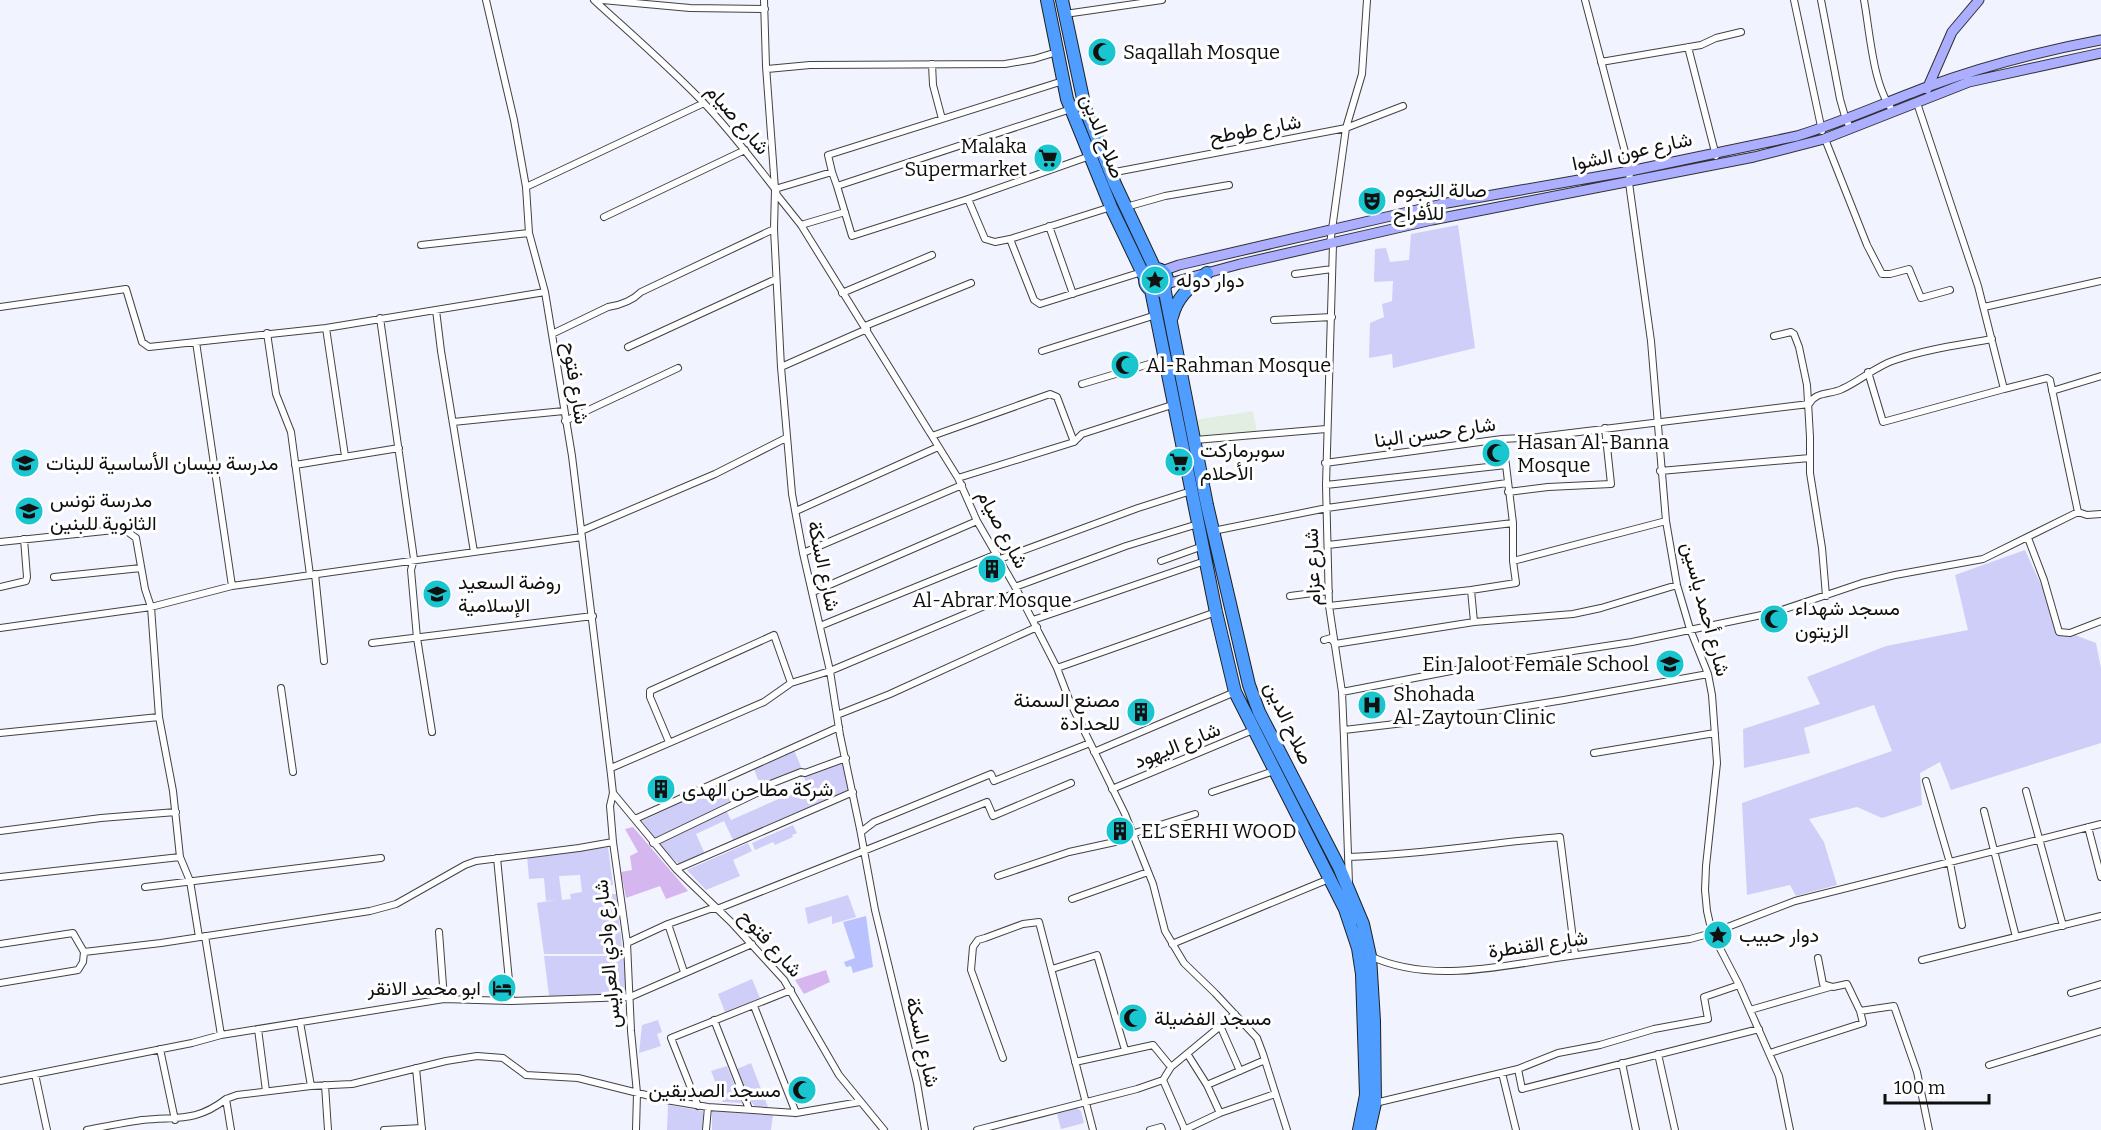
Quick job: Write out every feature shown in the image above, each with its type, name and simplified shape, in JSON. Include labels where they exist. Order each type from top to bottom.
[{"type":"highway","name":"صلاح الدين","points":[[1047,0],[1071,109],[1111,207],[1151,273]]},
{"type":"highway","name":"صلاح الدين","points":[[1062,0],[1084,108],[1151,273]]},
{"type":"highway","points":[[1151,273],[1166,277],[1165,286],[1158,291],[1151,290],[1146,285],[1151,273]]},
{"type":"highway","points":[[1171,321],[1175,304],[1207,273]]},
{"type":"highway","name":"صلاح الدين","points":[[1165,286],[1213,531],[1249,685],[1258,712],[1339,867],[1363,924],[1370,956],[1375,1103],[1364,1127]]},
{"type":"highway","name":"صلاح الدين","points":[[1151,290],[1216,612],[1235,692],[1346,909],[1358,948],[1362,974],[1366,1095],[1364,1127]]},
{"type":"main road","points":[[1917,103],[1929,87],[1952,32],[1979,0]]},
{"type":"main road","name":"شارع عون الشوا","points":[[1151,273],[1447,203],[1630,171],[1797,136],[1822,129],[1929,87],[2004,62],[2101,40]]},
{"type":"main road","name":"شارع عون الشوا","points":[[1165,286],[1207,273],[1431,220],[1718,166],[1825,139],[1969,82],[2101,52]]},
{"type":"street","name":"شارع فتوح","points":[[486,0],[514,120],[526,187],[529,233],[545,292],[552,334],[593,616],[611,771]]},
{"type":"street","name":"شارع صيام","points":[[594,0],[704,103],[775,189],[777,195],[801,225],[960,481],[977,521],[1017,589],[1058,668],[1070,702],[1134,835],[1148,872],[1165,931],[1184,963],[1257,1038],[1287,1130]]},
{"type":"street","points":[[602,0],[690,8],[765,9]]},
{"type":"street","name":"شارع السكة","points":[[764,0],[775,189],[774,229],[781,367],[786,438],[796,511],[803,553],[830,671],[875,910],[917,1083],[925,1130]]},
{"type":"street","points":[[1065,14],[1162,0]]},
{"type":"street","name":"شارع عزام","points":[[1348,888],[1344,730],[1329,606],[1325,463],[1332,317],[1332,231],[1346,128],[1362,74],[1367,0]]},
{"type":"street","name":"شارع أحمد ياسين","points":[[1585,0],[1630,171],[1629,183],[1651,341],[1660,471],[1677,585],[1690,629],[1708,674],[1717,763],[1708,830],[1705,890],[1712,933],[1770,1053],[1779,1076],[1790,1130]]},
{"type":"street","points":[[1794,0],[1825,139],[1882,274],[1909,269],[1921,298],[1950,290]]},
{"type":"street","points":[[1821,0],[1846,120],[1851,129]]},
{"type":"street","points":[[1864,0],[1880,88],[1886,103],[1894,112]]},
{"type":"street","points":[[1601,62],[1688,47],[1741,32]]},
{"type":"street","points":[[1688,47],[1718,166]]},
{"type":"street","points":[[767,69],[810,65],[1019,63],[1057,52]]},
{"type":"street","points":[[932,64],[933,85],[942,119]]},
{"type":"street","points":[[1063,81],[828,154],[852,236],[1091,156]]},
{"type":"street","points":[[526,187],[704,103]]},
{"type":"street","points":[[1917,103],[1984,308],[2004,389]]},
{"type":"street","name":"شارع طوطح","points":[[1110,173],[1346,128],[1403,106]]},
{"type":"street","points":[[837,186],[1071,109]]},
{"type":"street","points":[[604,217],[745,150]]},
{"type":"street","points":[[775,189],[832,172]]},
{"type":"street","points":[[1126,207],[1176,194],[1229,185]]},
{"type":"street","points":[[968,199],[985,239],[995,242],[1111,207]]},
{"type":"street","points":[[801,225],[845,212]]},
{"type":"street","points":[[1049,226],[1073,294]]},
{"type":"street","points":[[552,334],[608,307],[634,298],[641,292],[774,229]]},
{"type":"street","points":[[421,245],[529,233]]},
{"type":"street","points":[[1010,239],[1034,300],[1040,304],[1151,273]]},
{"type":"street","points":[[842,292],[932,255]]},
{"type":"street","points":[[1295,274],[1332,269]]},
{"type":"street","points":[[628,347],[776,279]]},
{"type":"street","points":[[1984,308],[2101,281]]},
{"type":"street","points":[[781,367],[971,283]]},
{"type":"street","points":[[0,307],[126,289],[142,342],[149,347],[326,328],[545,292]]},
{"type":"street","points":[[436,310],[474,552]]},
{"type":"street","points":[[1042,351],[1157,315]]},
{"type":"street","points":[[1274,320],[1332,317]]},
{"type":"street","points":[[380,318],[414,559],[411,570],[417,638],[432,732]]},
{"type":"street","points":[[326,328],[345,456]]},
{"type":"street","points":[[1774,336],[1791,332],[1794,334],[1804,368],[1809,404],[1810,473],[1822,548],[1826,596]]},
{"type":"street","points":[[267,333],[276,394],[291,432],[324,661]]},
{"type":"street","name":"شارع حسن البنا","points":[[1325,463],[1502,439],[1538,437],[1809,404],[1817,395],[1841,390],[1868,372],[1893,360],[1992,339]]},
{"type":"street","points":[[196,342],[232,586]]},
{"type":"street","points":[[1082,384],[1166,359]]},
{"type":"street","points":[[566,421],[678,368]]},
{"type":"street","points":[[1868,372],[1883,422],[2047,378],[2050,380],[2078,512]]},
{"type":"street","points":[[2052,391],[2101,376]]},
{"type":"street","points":[[932,436],[1050,394],[1057,397],[1074,442]]},
{"type":"street","points":[[803,553],[960,481],[1074,442],[1082,434],[1175,404]]},
{"type":"street","points":[[453,422],[564,411]]},
{"type":"street","points":[[1508,492],[1548,487],[1611,484],[1605,428]]},
{"type":"street","points":[[1195,440],[1326,429]]},
{"type":"street","points":[[0,628],[151,607],[232,586],[474,552],[581,534],[715,474],[786,438]]},
{"type":"street","points":[[1329,606],[1516,583],[1513,523],[1502,439]]},
{"type":"street","points":[[796,511],[938,447]]},
{"type":"street","points":[[295,465],[399,448]]},
{"type":"street","points":[[1660,471],[1810,459]]},
{"type":"street","points":[[1326,485],[1506,465]]},
{"type":"street","points":[[1213,531],[1327,508],[1507,483]]},
{"type":"street","points":[[820,626],[999,557],[1192,491]]},
{"type":"street","points":[[1341,692],[1482,665],[1632,642],[1776,612],[1862,583],[1983,560],[2078,512],[2087,515],[2101,514]]},
{"type":"street","points":[[813,592],[977,521]]},
{"type":"street","points":[[1514,561],[1666,521]]},
{"type":"street","points":[[1328,545],[1513,523]]},
{"type":"street","points":[[611,771],[669,742],[764,702],[791,683],[830,671],[1017,589],[1126,546],[1198,524]]},
{"type":"street","points":[[0,542],[124,529],[136,538],[151,607],[159,717],[176,812],[180,857],[190,881],[221,1035]]},
{"type":"street","points":[[2028,538],[2044,580],[2059,632],[2070,633],[2101,621]]},
{"type":"street","points":[[0,587],[26,581],[24,539]]},
{"type":"street","points":[[1161,561],[1203,547]]},
{"type":"street","points":[[837,715],[890,694],[1035,624],[1206,561]]},
{"type":"street","points":[[54,577],[141,568]]},
{"type":"street","points":[[1324,639],[1331,638],[1335,644],[1474,622],[1573,614],[1677,585]]},
{"type":"street","points":[[1471,590],[1474,622]]},
{"type":"street","points":[[1290,596],[1329,591]]},
{"type":"street","points":[[1058,668],[1216,612]]},
{"type":"street","points":[[372,643],[593,616]]},
{"type":"street","points":[[669,742],[650,692],[774,635],[791,683]]},
{"type":"street","points":[[1344,730],[1464,716],[1708,674]]},
{"type":"street","points":[[281,687],[293,772]]},
{"type":"street","points":[[1094,752],[1235,692]]},
{"type":"street","points":[[0,734],[159,717]]},
{"type":"street","points":[[635,819],[839,727]]},
{"type":"street","name":"شارع اليهود","points":[[1112,789],[1253,730]]},
{"type":"street","points":[[1594,753],[1715,733]]},
{"type":"street","points":[[861,832],[873,822],[991,774],[994,781],[1090,743]]},
{"type":"street","points":[[653,843],[761,791],[768,785],[846,758]]},
{"type":"street","name":"شارع وادي العرايس","points":[[611,771],[613,793],[610,806],[613,842],[627,943],[631,1031],[637,1093],[636,1130]]},
{"type":"street","points":[[1212,792],[1274,771]]},
{"type":"street","points":[[1926,781],[1950,862],[1962,925]]},
{"type":"street","points":[[627,943],[668,924],[710,909],[717,909],[987,802],[993,816],[1071,783]]},
{"type":"street","points":[[2026,791],[2063,926]]},
{"type":"street","points":[[676,869],[853,792]]},
{"type":"street","name":"شارع فتوح","points":[[613,793],[676,869],[773,966],[791,990],[839,1075],[885,1130]]},
{"type":"street","points":[[1983,811],[2016,937]]},
{"type":"street","points":[[0,831],[101,818],[176,812]]},
{"type":"street","points":[[998,876],[1069,852],[1115,843],[1138,831],[1195,814]]},
{"type":"street","name":"شارع القنطرة","points":[[1370,956],[1386,964],[1407,969],[1506,968],[1575,955],[1690,939],[1712,933],[1795,901],[2101,824]]},
{"type":"street","points":[[2088,827],[2101,877]]},
{"type":"street","points":[[1348,857],[1392,856],[1560,837],[1575,955]]},
{"type":"street","points":[[84,952],[161,944],[384,908],[396,904],[465,865],[497,858],[613,842]]},
{"type":"street","points":[[0,877],[180,857]]},
{"type":"street","points":[[145,887],[381,858]]},
{"type":"street","points":[[497,858],[511,1001]]},
{"type":"street","points":[[1072,899],[1148,872]]},
{"type":"street","points":[[1172,944],[1331,878]]},
{"type":"street","points":[[1922,960],[2101,916]]},
{"type":"street","points":[[1003,1058],[971,970],[973,947],[978,940],[1023,924],[1039,922],[1093,1130]]},
{"type":"street","points":[[668,924],[684,972]]},
{"type":"street","points":[[439,932],[444,999]]},
{"type":"street","points":[[0,944],[73,933],[84,952],[83,962],[78,970],[0,983]]},
{"type":"street","points":[[0,1081],[221,1035],[444,999],[511,1001],[630,997],[752,944]]},
{"type":"street","points":[[1052,969],[1097,955],[1125,1050]]},
{"type":"street","points":[[1818,958],[1823,984],[1833,987]]},
{"type":"street","points":[[1750,1010],[1847,984],[1860,1011],[1863,1023],[1770,1053]]},
{"type":"street","points":[[2071,993],[2101,984]]},
{"type":"street","points":[[1375,1103],[1518,1069],[1558,1053],[1708,1018],[1704,997],[1739,985]]},
{"type":"street","points":[[698,1106],[671,1038],[791,990]]},
{"type":"street","points":[[754,1006],[796,1113]]},
{"type":"street","points":[[1860,1011],[1894,1006],[1917,1072],[1929,1130]]},
{"type":"street","points":[[976,1130],[1085,1103],[1163,1080],[1171,1067],[1234,1014]]},
{"type":"street","points":[[714,1020],[749,1109]]},
{"type":"street","points":[[300,1022],[311,1086]]},
{"type":"street","points":[[258,1029],[266,1091]]},
{"type":"street","points":[[1518,1069],[1522,1089],[1759,1029]]},
{"type":"street","points":[[1222,1030],[1240,1071]]},
{"type":"street","points":[[1989,1065],[2101,1031]]},
{"type":"street","points":[[1075,1062],[1153,1045],[1171,1067]]},
{"type":"street","points":[[160,1049],[175,1120]]},
{"type":"street","points":[[1658,1054],[1675,1130]]},
{"type":"street","points":[[1188,1055],[1207,1085],[1220,1113]]},
{"type":"street","points":[[87,1130],[144,1120],[175,1120],[206,1112],[237,1095],[311,1086],[352,1084],[477,1056],[503,1058],[526,1075],[578,1078],[698,1106],[796,1113],[860,1102]]},
{"type":"street","points":[[1207,1085],[1265,1060]]},
{"type":"street","points":[[1622,1063],[1636,1130]]},
{"type":"street","points":[[384,1130],[422,1129],[417,1068]]},
{"type":"street","points":[[1502,1073],[1516,1130]]},
{"type":"street","points":[[35,1074],[46,1130]]},
{"type":"street","points":[[1163,1080],[1185,1130],[1220,1113],[1275,1094]]},
{"type":"street","points":[[325,1085],[328,1130]]},
{"type":"street","points":[[226,1100],[231,1130]]},
{"type":"street","points":[[706,1130],[708,1107]]},
{"type":"street","points":[[144,1120],[146,1130]]},
{"type":"street","points":[[1150,1130],[1161,1127],[1162,1130]]},
{"type":"shaded area","points":[[1458,225],[1475,348],[1393,368],[1392,354],[1369,358],[1370,323],[1384,317],[1382,304],[1392,301],[1393,281],[1374,282],[1375,249],[1386,248],[1390,262],[1409,260],[1411,234]]},
{"type":"shaded area","points":[[1253,411],[1257,432],[1198,441],[1194,420]]},
{"type":"shaded area","points":[[2025,550],[2062,630],[2096,643],[2101,668],[2101,743],[1951,790],[1940,762],[1920,773],[1922,805],[1882,818],[1857,807],[1809,819],[1824,842],[1837,885],[1796,896],[1790,885],[1747,895],[1742,803],[1892,751],[1874,705],[1804,728],[1810,753],[1744,768],[1743,729],[1820,704],[1807,677],[1886,646],[1968,630],[1955,575]]},
{"type":"shaded area","points":[[794,750],[802,769],[761,787],[753,767]]},
{"type":"shaded area","points":[[844,761],[850,791],[733,840],[724,821],[696,834],[705,854],[680,865],[656,843],[726,810],[731,820],[808,786],[803,775]]},
{"type":"shaded area","points":[[723,783],[731,802],[656,839],[642,821]]},
{"type":"shaded area","points":[[793,825],[797,833],[792,835],[793,837],[755,850],[752,843]]},
{"type":"shaded area","points":[[633,827],[688,891],[666,899],[660,886],[626,898],[621,872],[632,870],[630,856],[638,852],[625,829]]},
{"type":"shaded area","points":[[748,843],[752,851],[733,860],[740,876],[706,890],[687,870]]},
{"type":"shaded area","points":[[608,847],[613,885],[607,886],[608,894],[616,894],[623,954],[544,954],[537,903],[556,900],[546,901],[544,878],[529,879],[527,856]],"holes":[[[580,875],[582,892],[570,894],[571,899],[562,900],[559,876]]]},
{"type":"shaded area","points":[[848,895],[856,917],[832,924],[832,916],[808,924],[805,908]]},
{"type":"shaded area","points":[[544,956],[624,956],[628,991],[625,994],[549,996]]},
{"type":"shaded area","points":[[826,970],[830,982],[804,994],[795,980]]},
{"type":"shaded area","points":[[752,979],[760,998],[725,1012],[718,994]]},
{"type":"shaded area","points":[[658,1020],[662,1032],[657,1034],[661,1046],[639,1053],[642,1025]]},
{"type":"shaded area","points":[[751,1063],[768,1107],[755,1106],[750,1101],[737,1069]]},
{"type":"shaded area","points":[[727,1066],[742,1103],[723,1102],[711,1071]]},
{"type":"shaded area","points":[[668,1105],[703,1111],[704,1130],[667,1130]]},
{"type":"shaded area","points":[[712,1108],[736,1113],[773,1115],[771,1130],[712,1130]]},
{"type":"shaded area","points":[[1077,1108],[1081,1111],[1084,1123],[1061,1129],[1057,1114]]},
{"type":"sand","points":[[866,916],[873,967],[853,973],[851,966],[846,967],[844,962],[855,958],[843,922]]},
{"type":"place","name":"Saqallah Mosque","points":[[1102,52]]},
{"type":"place","name":"Malaka Supermarket","points":[[1048,158]]},
{"type":"place","name":"صالة النجوم للأفراح","points":[[1372,201]]},
{"type":"place","name":"دوار دوله","points":[[1155,280]]},
{"type":"place","name":"Al-Rahman Mosque","points":[[1125,365]]},
{"type":"place","name":"Hasan Al-Banna Mosque","points":[[1496,453]]},
{"type":"place","name":"سوبرماركت الأحلام","points":[[1179,462]]},
{"type":"place","name":"مدرسة بيسان الأساسية للبنات","points":[[25,463]]},
{"type":"place","name":"مدرسة تونس الثانوية للبنين","points":[[29,511]]},
{"type":"place","name":"Al-Abrar Mosque","points":[[992,569]]},
{"type":"place","name":"روضة السعيد الإسلامية","points":[[437,594]]},
{"type":"place","name":"مسجد شهداء الزيتون","points":[[1774,619]]},
{"type":"place","name":"Ein Jaloot Female School","points":[[1670,664]]},
{"type":"place","name":"Shohada Al-Zaytoun Clinic","points":[[1372,705]]},
{"type":"place","name":"مصنع السمنة للحدادة","points":[[1141,712]]},
{"type":"place","name":"شركة مطاحن الهدى","points":[[661,789]]},
{"type":"place","name":"EL SERHI WOOD","points":[[1120,831]]},
{"type":"place","name":"دوار حبيب","points":[[1718,935]]},
{"type":"place","name":"ابو محمد الانقر","points":[[502,988]]},
{"type":"place","name":"مسجد الفضيلة","points":[[1133,1018]]},
{"type":"place","name":"مسجد الصديقين","points":[[802,1090]]}]
